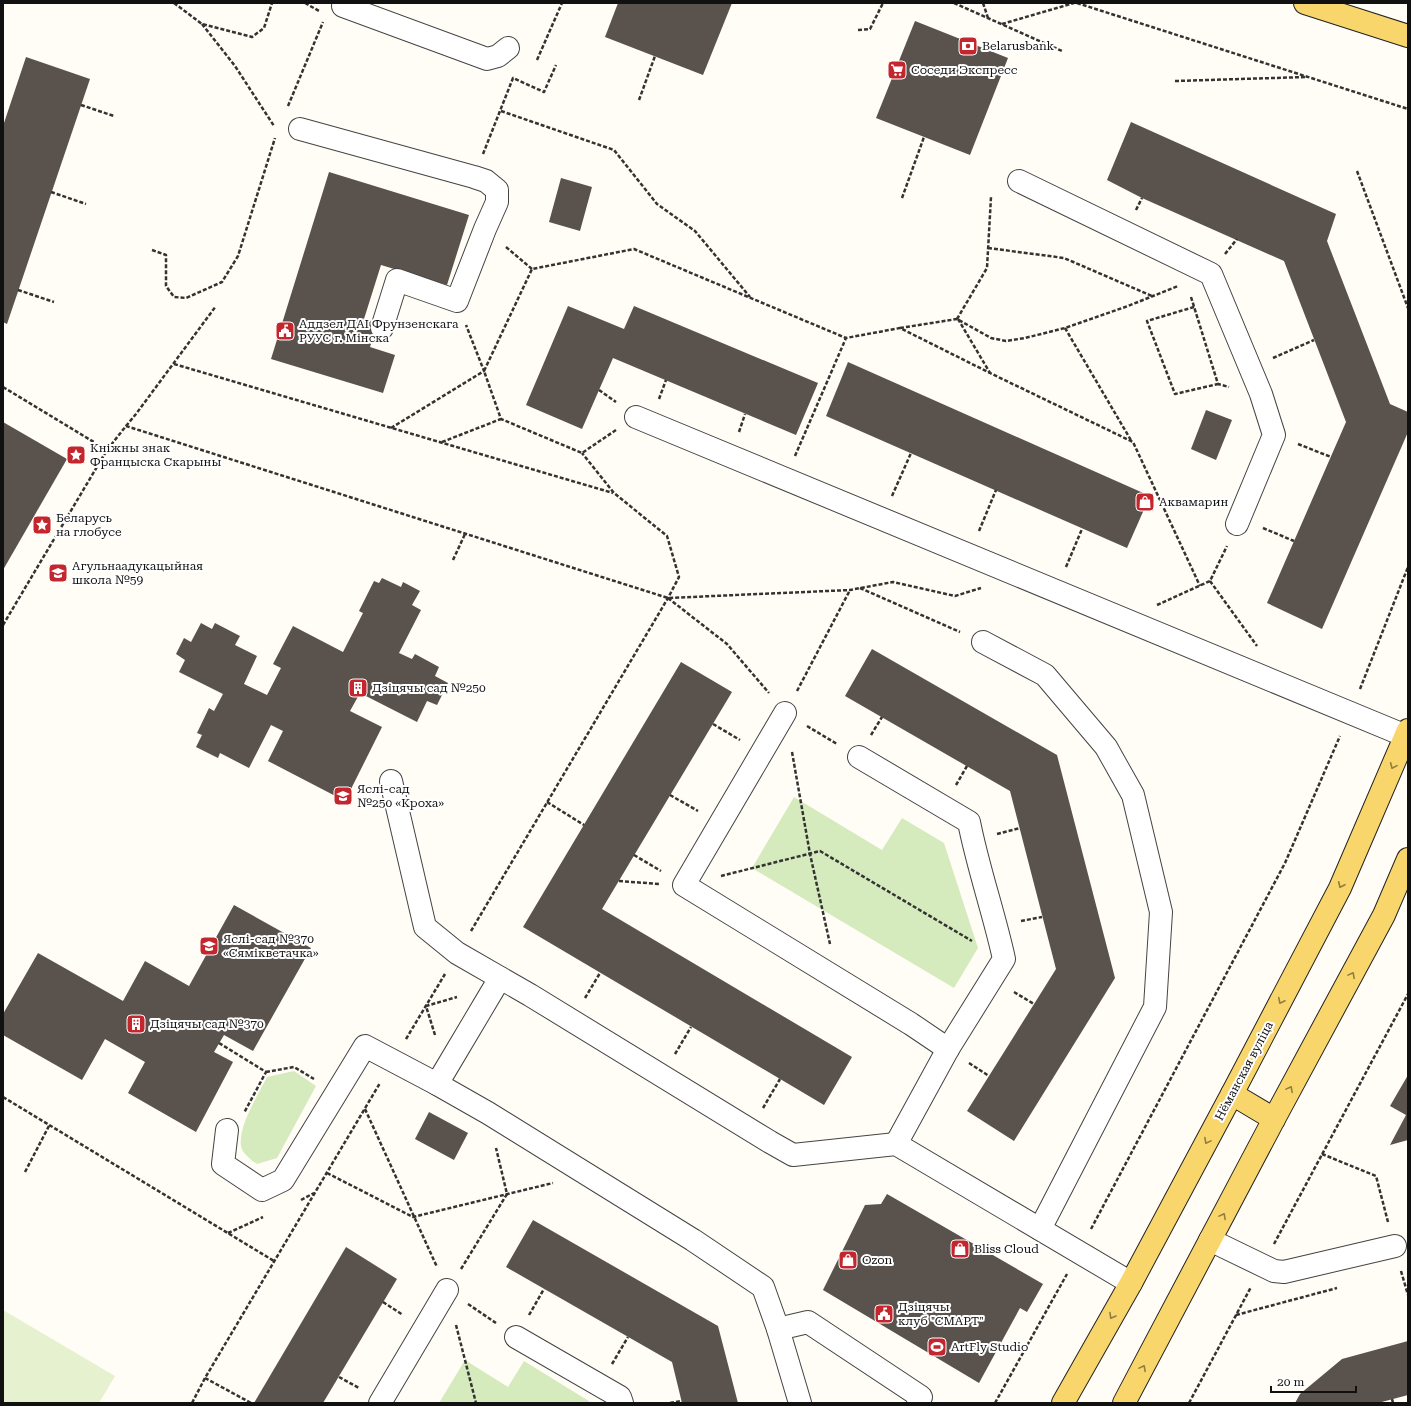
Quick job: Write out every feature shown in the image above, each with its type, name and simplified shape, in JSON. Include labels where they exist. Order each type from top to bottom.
[{"type":"main road","points":[[1305,3],[1408,36]]},
{"type":"main road","name":"Нёманская вуліца","points":[[1063,1403],[1131,1283],[1340,888],[1407,733]]},
{"type":"main road","points":[[1124,1403],[1384,915],[1406,870]]},
{"type":"main road","points":[[1232,1094],[1274,1119]]},
{"type":"lane","points":[[334,11],[487,59],[498,56],[508,48]]},
{"type":"lane","points":[[300,129],[474,176],[486,181],[497,190],[497,202],[485,228],[457,301],[397,280],[382,328]]},
{"type":"lane","points":[[1019,181],[1211,274],[1261,394],[1274,436],[1238,521]]},
{"type":"lane","points":[[636,416],[969,555],[1407,733]]},
{"type":"lane","points":[[983,642],[1045,675],[1106,747],[1133,795],[1161,912],[1155,1007],[1040,1229]]},
{"type":"lane","points":[[785,713],[684,886],[911,1024],[948,1049]]},
{"type":"lane","points":[[858,757],[969,822],[972,839],[1004,959],[948,1049],[896,1144]]},
{"type":"lane","points":[[391,781],[425,927],[457,953],[793,1155],[896,1144],[1080,1251],[1131,1283]]},
{"type":"lane","points":[[437,1084],[500,978]]},
{"type":"lane","points":[[235,1123],[223,1164],[262,1190],[283,1180],[366,1046],[488,1113],[693,1240],[763,1287],[778,1329],[800,1403]]},
{"type":"lane","points":[[1210,1240],[1274,1271],[1284,1272],[1395,1246]]},
{"type":"lane","points":[[380,1403],[447,1290]]},
{"type":"lane","points":[[778,1329],[808,1322],[921,1397],[918,1403]]},
{"type":"lane","points":[[516,1337],[620,1396],[622,1403]]},
{"type":"path","points":[[152,250],[166,255],[166,286],[174,297],[186,298],[222,282],[238,256],[277,132],[235,66],[202,24],[174,3]]},
{"type":"path","points":[[202,24],[252,37],[264,28],[272,3]]},
{"type":"path","points":[[305,3],[320,12]]},
{"type":"path","points":[[537,60],[562,3]]},
{"type":"path","points":[[858,30],[870,29],[883,3]]},
{"type":"path","points":[[954,3],[1062,51]]},
{"type":"path","points":[[983,3],[988,18]]},
{"type":"path","points":[[1002,24],[1074,3]]},
{"type":"path","points":[[1077,3],[1408,109]]},
{"type":"path","points":[[286,111],[334,11]]},
{"type":"path","points":[[639,100],[655,56]]},
{"type":"path","points":[[474,176],[513,78],[544,92],[556,65]]},
{"type":"path","points":[[1175,81],[1309,77]]},
{"type":"path","points":[[81,105],[114,116]]},
{"type":"path","points":[[501,111],[614,150],[657,204],[696,231],[752,298]]},
{"type":"path","points":[[902,198],[924,137]]},
{"type":"path","points":[[1357,171],[1408,308]]},
{"type":"path","points":[[51,192],[86,204]]},
{"type":"path","points":[[957,319],[987,268],[991,197]]},
{"type":"path","points":[[485,228],[532,269]]},
{"type":"path","points":[[988,248],[1064,258],[1153,296]]},
{"type":"path","points":[[532,269],[634,249],[846,338],[957,319],[991,338],[1006,341],[1065,328],[1211,274]]},
{"type":"path","points":[[391,428],[484,371],[532,269]]},
{"type":"path","points":[[18,290],[54,302]]},
{"type":"path","points":[[457,301],[501,419]]},
{"type":"path","points":[[3,625],[107,450],[174,364],[216,306]]},
{"type":"path","points":[[1194,307],[1147,321],[1175,394],[1218,384]]},
{"type":"path","points":[[957,319],[990,373]]},
{"type":"path","points":[[900,328],[1132,442]]},
{"type":"path","points":[[1065,328],[1132,442],[1200,586]]},
{"type":"path","points":[[785,478],[846,338]]},
{"type":"path","points":[[1250,368],[1314,340]]},
{"type":"path","points":[[174,364],[614,493]]},
{"type":"path","points":[[3,387],[107,450]]},
{"type":"path","points":[[582,453],[636,416]]},
{"type":"path","points":[[192,1403],[205,1378],[668,598],[679,577],[667,536],[614,493],[582,453],[501,419],[441,442]]},
{"type":"path","points":[[126,426],[668,598],[850,590],[892,582],[955,596],[982,587]]},
{"type":"path","points":[[1274,436],[1331,457]]},
{"type":"path","points":[[882,518],[911,453]]},
{"type":"path","points":[[969,555],[996,490]]},
{"type":"path","points":[[1238,521],[1294,541]]},
{"type":"path","points":[[1056,590],[1082,529]]},
{"type":"path","points":[[453,560],[465,534]]},
{"type":"path","points":[[1125,619],[1210,582],[1223,553]]},
{"type":"path","points":[[1210,582],[1260,649]]},
{"type":"path","points":[[860,588],[983,642]]},
{"type":"path","points":[[838,979],[810,854],[785,713],[850,590]]},
{"type":"path","points":[[668,598],[727,644],[785,713],[858,757]]},
{"type":"path","points":[[712,724],[762,752]]},
{"type":"path","points":[[670,795],[721,824]]},
{"type":"path","points":[[547,802],[584,825]]},
{"type":"path","points":[[619,881],[684,886],[820,851],[1004,959]]},
{"type":"path","points":[[634,855],[684,886]]},
{"type":"path","points":[[995,1403],[1080,1251],[1285,863]]},
{"type":"path","points":[[1190,1403],[1408,994]]},
{"type":"path","points":[[662,1076],[690,1027]]},
{"type":"path","points":[[219,1043],[266,1072],[294,1067],[316,1080]]},
{"type":"path","points":[[235,1123],[266,1072]]},
{"type":"path","points":[[750,1130],[780,1079]]},
{"type":"path","points":[[3,1097],[50,1124],[274,1262]]},
{"type":"path","points":[[365,1109],[447,1290],[476,1403]]},
{"type":"path","points":[[447,1290],[507,1194],[488,1113]]},
{"type":"path","points":[[26,1172],[50,1124]]},
{"type":"path","points":[[1322,1154],[1376,1176],[1408,1295]]},
{"type":"path","points":[[327,1174],[413,1217],[589,1175]]},
{"type":"path","points":[[1394,1273],[1402,1271]]},
{"type":"path","points":[[1236,1315],[1341,1287]]},
{"type":"path","points":[[447,1290],[516,1337]]},
{"type":"path","points":[[600,1384],[628,1337]]},
{"type":"path","points":[[205,1378],[251,1403]]},
{"type":"path","points":[[1392,1399],[1393,1403]]},
{"type":"path","points":[[670,1403],[682,1400]]},
{"type":"green space","points":[[794,797],[882,850],[902,818],[944,843],[978,948],[954,988],[752,868]]},
{"type":"green space","points":[[294,1071],[316,1086],[277,1158],[257,1164],[245,1154],[241,1146],[241,1138],[246,1120],[267,1077]]},
{"type":"green space","points":[[3,1310],[115,1376],[99,1403],[3,1403]]},
{"type":"green space","points":[[465,1360],[508,1387],[524,1361],[592,1403],[439,1403]]},
{"type":"building","points":[[618,3],[732,3],[703,75],[605,37]]},
{"type":"building","points":[[915,21],[1008,58],[970,155],[876,118]]},
{"type":"building","points":[[26,57],[90,79],[7,324],[3,322],[3,126]]},
{"type":"building","points":[[1131,122],[1336,214],[1327,241],[1390,404],[1408,412],[1408,432],[1322,629],[1267,603],[1346,422],[1284,261],[1142,198],[1107,180]]},
{"type":"building","points":[[329,172],[469,215],[447,285],[381,265],[364,319],[378,323],[370,347],[395,355],[383,393],[271,359]]},
{"type":"building","points":[[561,178],[592,187],[580,231],[549,222]]},
{"type":"building","points":[[568,306],[624,329],[634,306],[818,383],[796,435],[613,358],[582,429],[526,405]]},
{"type":"building","points":[[848,362],[1150,496],[1127,548],[826,416]]},
{"type":"building","points":[[1206,410],[1232,420],[1216,460],[1191,449]]},
{"type":"building","points":[[3,422],[67,459],[3,570]]},
{"type":"building","name":"Дзіцячы сад №250","points":[[382,578],[401,587],[403,582],[420,591],[412,605],[421,610],[399,653],[412,659],[415,654],[439,667],[435,676],[448,683],[437,705],[427,701],[417,722],[360,693],[350,711],[382,727],[345,801],[268,761],[283,731],[271,725],[249,768],[220,753],[218,758],[196,747],[202,735],[197,733],[209,708],[214,711],[223,694],[179,672],[185,660],[176,654],[184,638],[191,642],[201,623],[212,629],[215,623],[240,636],[235,645],[257,656],[244,684],[267,695],[281,668],[273,664],[293,626],[343,652],[363,613],[359,611],[374,581],[379,583]]},
{"type":"building","points":[[872,649],[1057,755],[1115,978],[1014,1141],[967,1111],[1056,969],[1010,791],[845,696]]},
{"type":"building","points":[[681,662],[732,692],[602,909],[852,1057],[824,1105],[523,927]]},
{"type":"building","name":"Дзіцячы сад №370","points":[[234,905],[311,948],[253,1051],[224,1035],[214,1052],[233,1062],[196,1132],[128,1093],[145,1062],[105,1039],[82,1080],[3,1035],[3,1014],[38,953],[123,1001],[145,961],[189,986]]},
{"type":"building","points":[[1408,1075],[1408,1140],[1390,1145],[1406,1115],[1390,1106]]},
{"type":"building","points":[[429,1112],[468,1133],[454,1160],[415,1139]]},
{"type":"building","points":[[887,1194],[1043,1284],[1027,1312],[1020,1308],[979,1383],[823,1290],[865,1205],[881,1204]]},
{"type":"building","points":[[533,1220],[718,1326],[738,1403],[682,1403],[672,1362],[506,1267]]},
{"type":"building","points":[[346,1247],[397,1279],[323,1403],[254,1403]]},
{"type":"building","points":[[1408,1341],[1408,1395],[1378,1403],[1295,1403],[1300,1394],[1342,1359]]},
{"type":"place","name":"Belarusbank","points":[[968,46]]},
{"type":"place","name":"Соседи Экспресс","points":[[897,70]]},
{"type":"place","name":"Аддзел ДАІ Фрунзенскага РУУС г. Мінска","points":[[285,331]]},
{"type":"place","name":"Кніжны знак Францыска Скарыны","points":[[76,455]]},
{"type":"place","name":"Аквамарин","points":[[1145,502]]},
{"type":"place","name":"Беларусь на глобусе","points":[[42,525]]},
{"type":"place","name":"Агульнаадукацыйная школа №59","points":[[58,573]]},
{"type":"place","name":"Дзіцячы сад №250","points":[[358,688]]},
{"type":"place","name":"Яслі-сад №250 «Кроха»","points":[[343,796]]},
{"type":"place","name":"Яслі-сад №370 «Сямікветачка»","points":[[209,946]]},
{"type":"place","name":"Дзіцячы сад №370","points":[[136,1024]]},
{"type":"place","name":"Bliss Cloud","points":[[960,1249]]},
{"type":"place","name":"Ozon","points":[[848,1260]]},
{"type":"place","name":"Дзіцячы клуб \"СМАРТ\"","points":[[884,1314]]},
{"type":"place","name":"ArtFly Studio","points":[[937,1347]]}]
